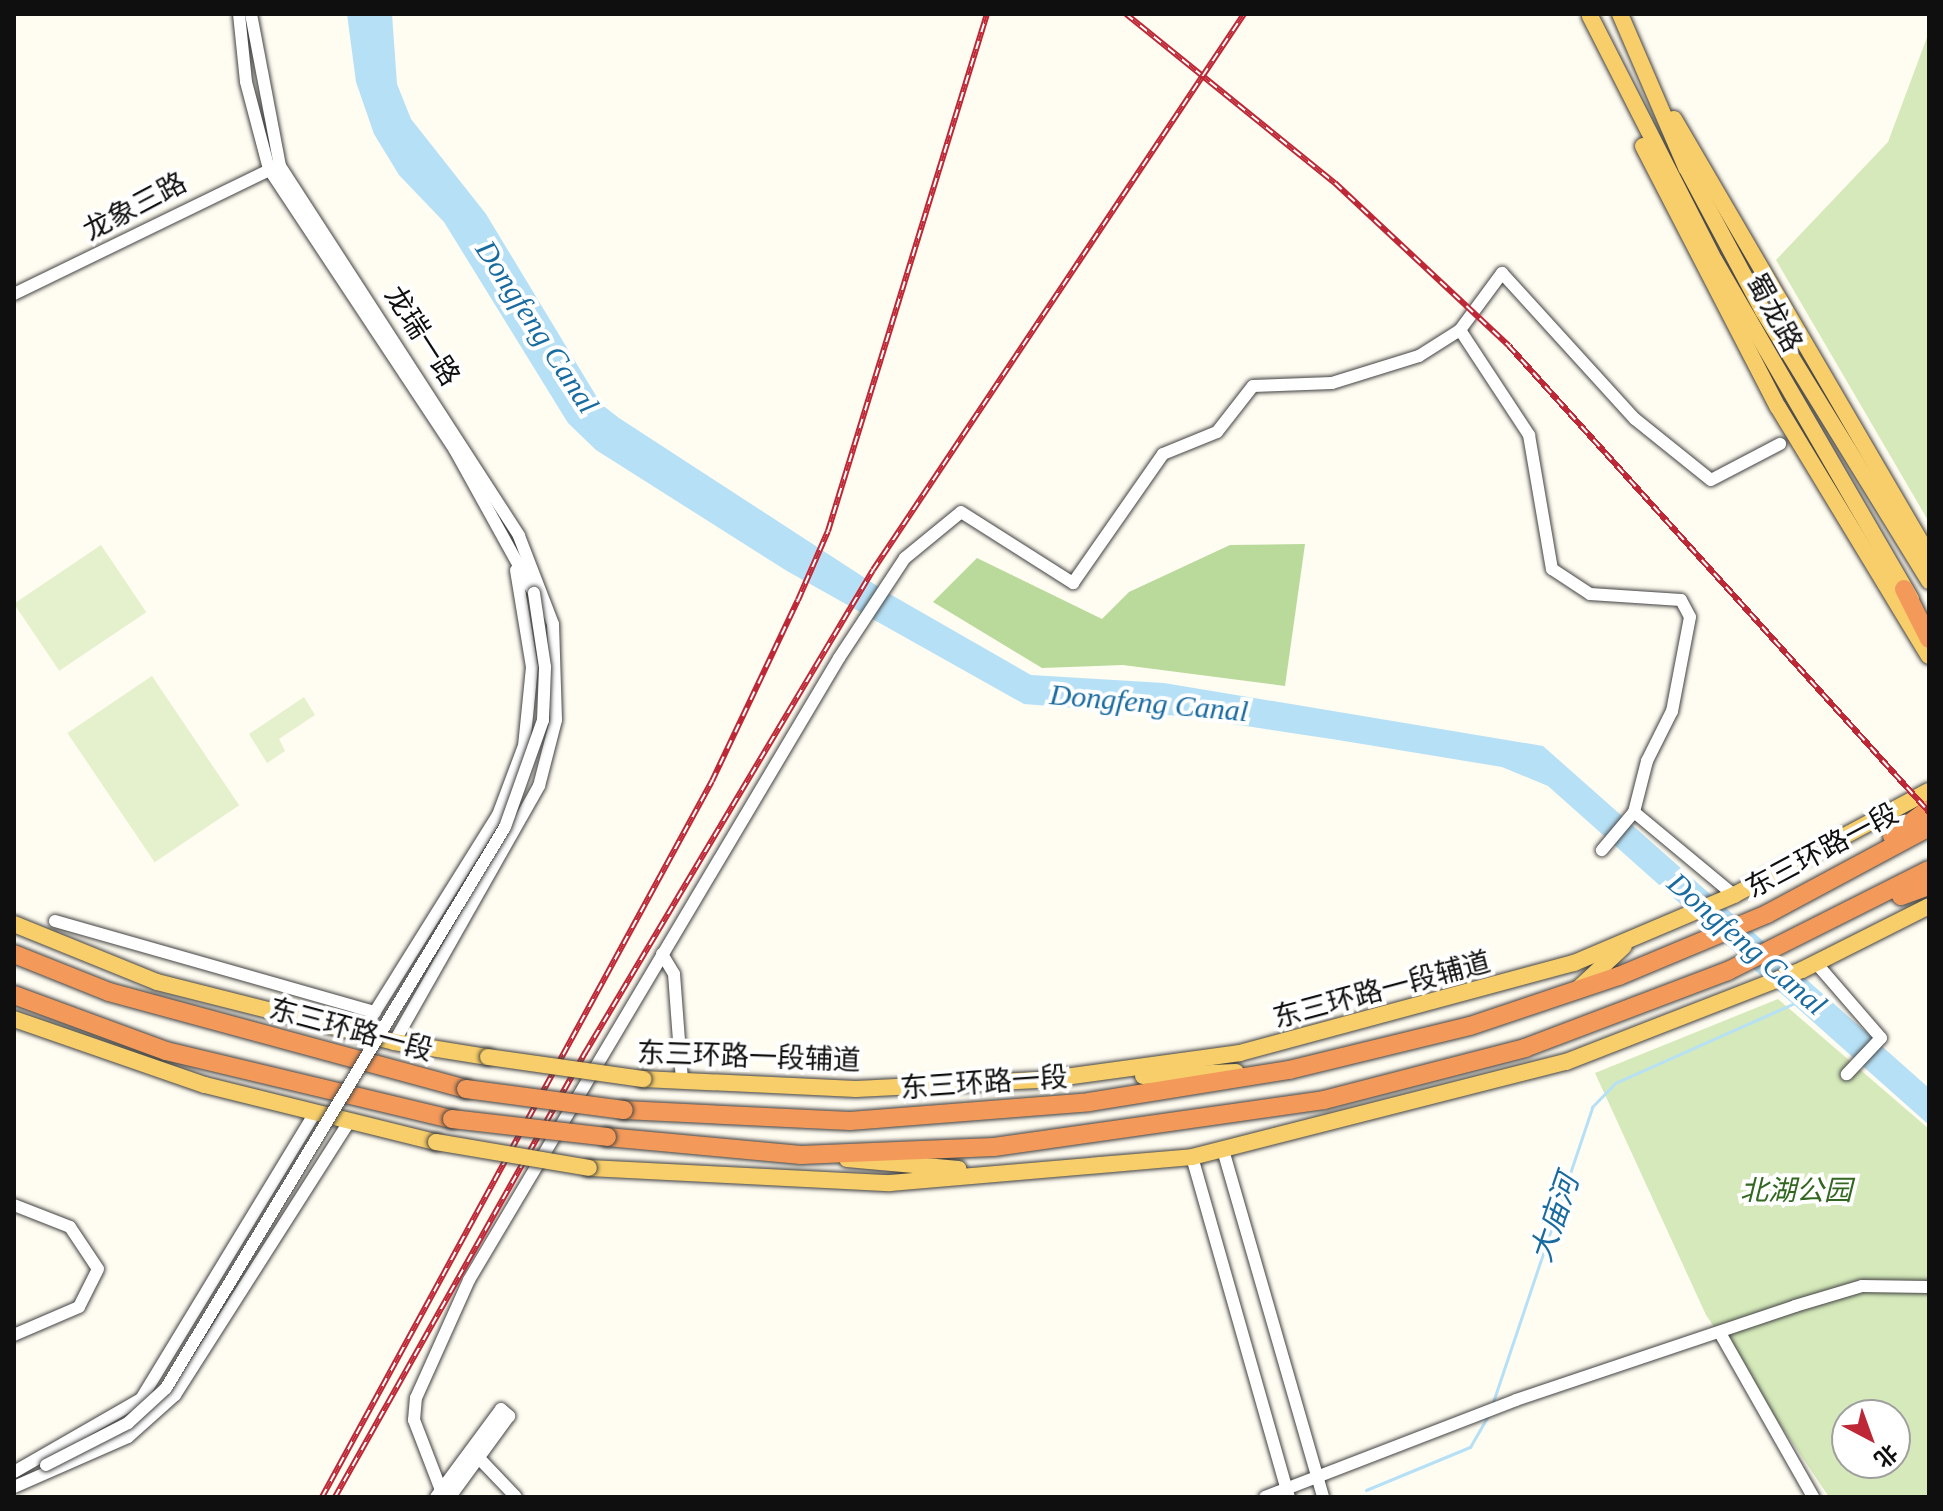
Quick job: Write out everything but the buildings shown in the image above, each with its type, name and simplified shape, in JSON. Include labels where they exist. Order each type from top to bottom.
[{"type":"highway","points":[[1904,589],[1929,639]]},
{"type":"highway","points":[[1821,887],[1929,809]]},
{"type":"highway","name":"东三环路一段","points":[[14,952],[40,965],[179,1012],[466,1089],[624,1110],[850,1121],[1089,1102],[1289,1070],[1470,1026],[1577,990],[1767,914],[1929,827]]},
{"type":"highway","points":[[14,995],[166,1051],[452,1119],[801,1155],[994,1147],[1324,1100],[1525,1048],[1728,971],[1800,940],[1929,870]]},
{"type":"highway","points":[[1839,919],[1929,886]]},
{"type":"main road","name":"蜀龙路","points":[[1620,14],[1686,167],[1825,418],[1929,581]]},
{"type":"main road","name":"蜀龙路","points":[[1590,16],[1631,106],[1669,175],[1904,589],[1929,626]]},
{"type":"main road","points":[[1655,92],[1929,556]]},
{"type":"main road","points":[[1631,106],[1660,185],[1735,329],[1929,656]]},
{"type":"main road","name":"东三环路一段辅道","points":[[14,924],[157,982],[394,1042],[488,1057],[643,1079],[856,1089],[1043,1080],[1240,1053],[1456,1000],[1683,919],[1730,898],[1929,791]]},
{"type":"main road","points":[[14,1019],[313,1116],[436,1142],[589,1168],[890,1183],[1192,1157],[1508,1080],[1754,990],[1929,906]]},
{"type":"main road","points":[[1577,990],[1631,940]]},
{"type":"main road","points":[[1043,1080],[1289,1070]]},
{"type":"main road","points":[[801,1155],[1004,1173]]},
{"type":"street","points":[[239,14],[251,107],[274,168]]},
{"type":"street","points":[[251,14],[274,168]]},
{"type":"street","name":"龙象三路","points":[[14,294],[274,168]]},
{"type":"street","name":"龙瑞一路","points":[[274,168],[513,538]]},
{"type":"street","points":[[442,1495],[414,1420],[416,1398],[469,1280],[662,954],[893,576],[961,512],[1073,583],[1163,454],[1217,432],[1253,386],[1357,376],[1419,356],[1460,330],[1502,273],[1635,419],[1711,480],[1780,444]]},
{"type":"street","points":[[1460,330],[1529,435],[1552,569],[1590,594],[1668,596],[1687,607],[1674,701],[1634,812],[1602,850]]},
{"type":"street","points":[[15,1479],[128,1423],[166,1388],[505,827],[543,720],[545,667],[534,593],[513,538]]},
{"type":"street","points":[[361,1034],[498,815],[524,746],[530,634],[513,538]]},
{"type":"street","points":[[394,1042],[519,827],[553,736],[553,624],[513,538]]},
{"type":"street","points":[[1634,812],[1730,898]]},
{"type":"street","points":[[55,921],[375,1012]]},
{"type":"street","points":[[662,954],[674,974],[682,1081]]},
{"type":"street","points":[[1809,966],[1881,1038],[1847,1074]]},
{"type":"street","points":[[15,1479],[141,1399],[313,1116]]},
{"type":"street","points":[[15,1479],[128,1437],[175,1395],[348,1123]]},
{"type":"street","points":[[1223,1150],[1323,1497]]},
{"type":"street","points":[[1192,1157],[1288,1493]]},
{"type":"street","points":[[14,1205],[70,1227],[98,1269],[79,1307],[14,1335]]},
{"type":"street","points":[[1265,1497],[1288,1493],[1317,1476],[1516,1400],[1862,1286],[1929,1287]]},
{"type":"street","points":[[1720,1333],[1813,1497]]},
{"type":"street","points":[[442,1495],[474,1454],[516,1497]]},
{"type":"green space","points":[[1929,32],[1929,522],[1776,260],[1888,142]]},
{"type":"green space","points":[[1305,544],[1285,686],[1123,665],[1042,668],[933,602],[977,558],[1102,619],[1129,592],[1230,545]]},
{"type":"green space","points":[[101,545],[146,612],[59,671],[14,604]]},
{"type":"green space","points":[[152,676],[239,805],[155,862],[67,733]]},
{"type":"green space","points":[[304,697],[315,715],[279,739],[285,751],[267,763],[249,734]]},
{"type":"green space","name":"北湖公园","points":[[1778,999],[1929,1129],[1929,1497],[1829,1497],[1706,1315],[1595,1073]]},
{"type":"water","name":"Dongfeng Canal","points":[[347,14],[392,14],[397,84],[411,119],[486,214],[601,404],[619,418],[888,593],[1031,675],[1164,683],[1543,746],[1929,1088],[1929,1125],[1548,786],[1502,767],[1338,740],[1180,716],[1024,704],[787,571],[596,450],[568,423],[444,222],[399,175],[374,134],[356,82]]},
{"type":"waterway","name":"大庙河","points":[[1492,1405],[1592,1107],[1615,1083],[1799,1001]]},
{"type":"waterway","name":"大庙河","points":[[1366,1490],[1470,1447],[1488,1416]]},
{"type":"railway","points":[[322,1497],[712,781],[798,600],[828,531],[987,14]]},
{"type":"railway","points":[[1126,14],[1335,183],[1509,346],[1929,812]]},
{"type":"railway","points":[[335,1497],[585,1053],[873,570],[1244,14]]}]
